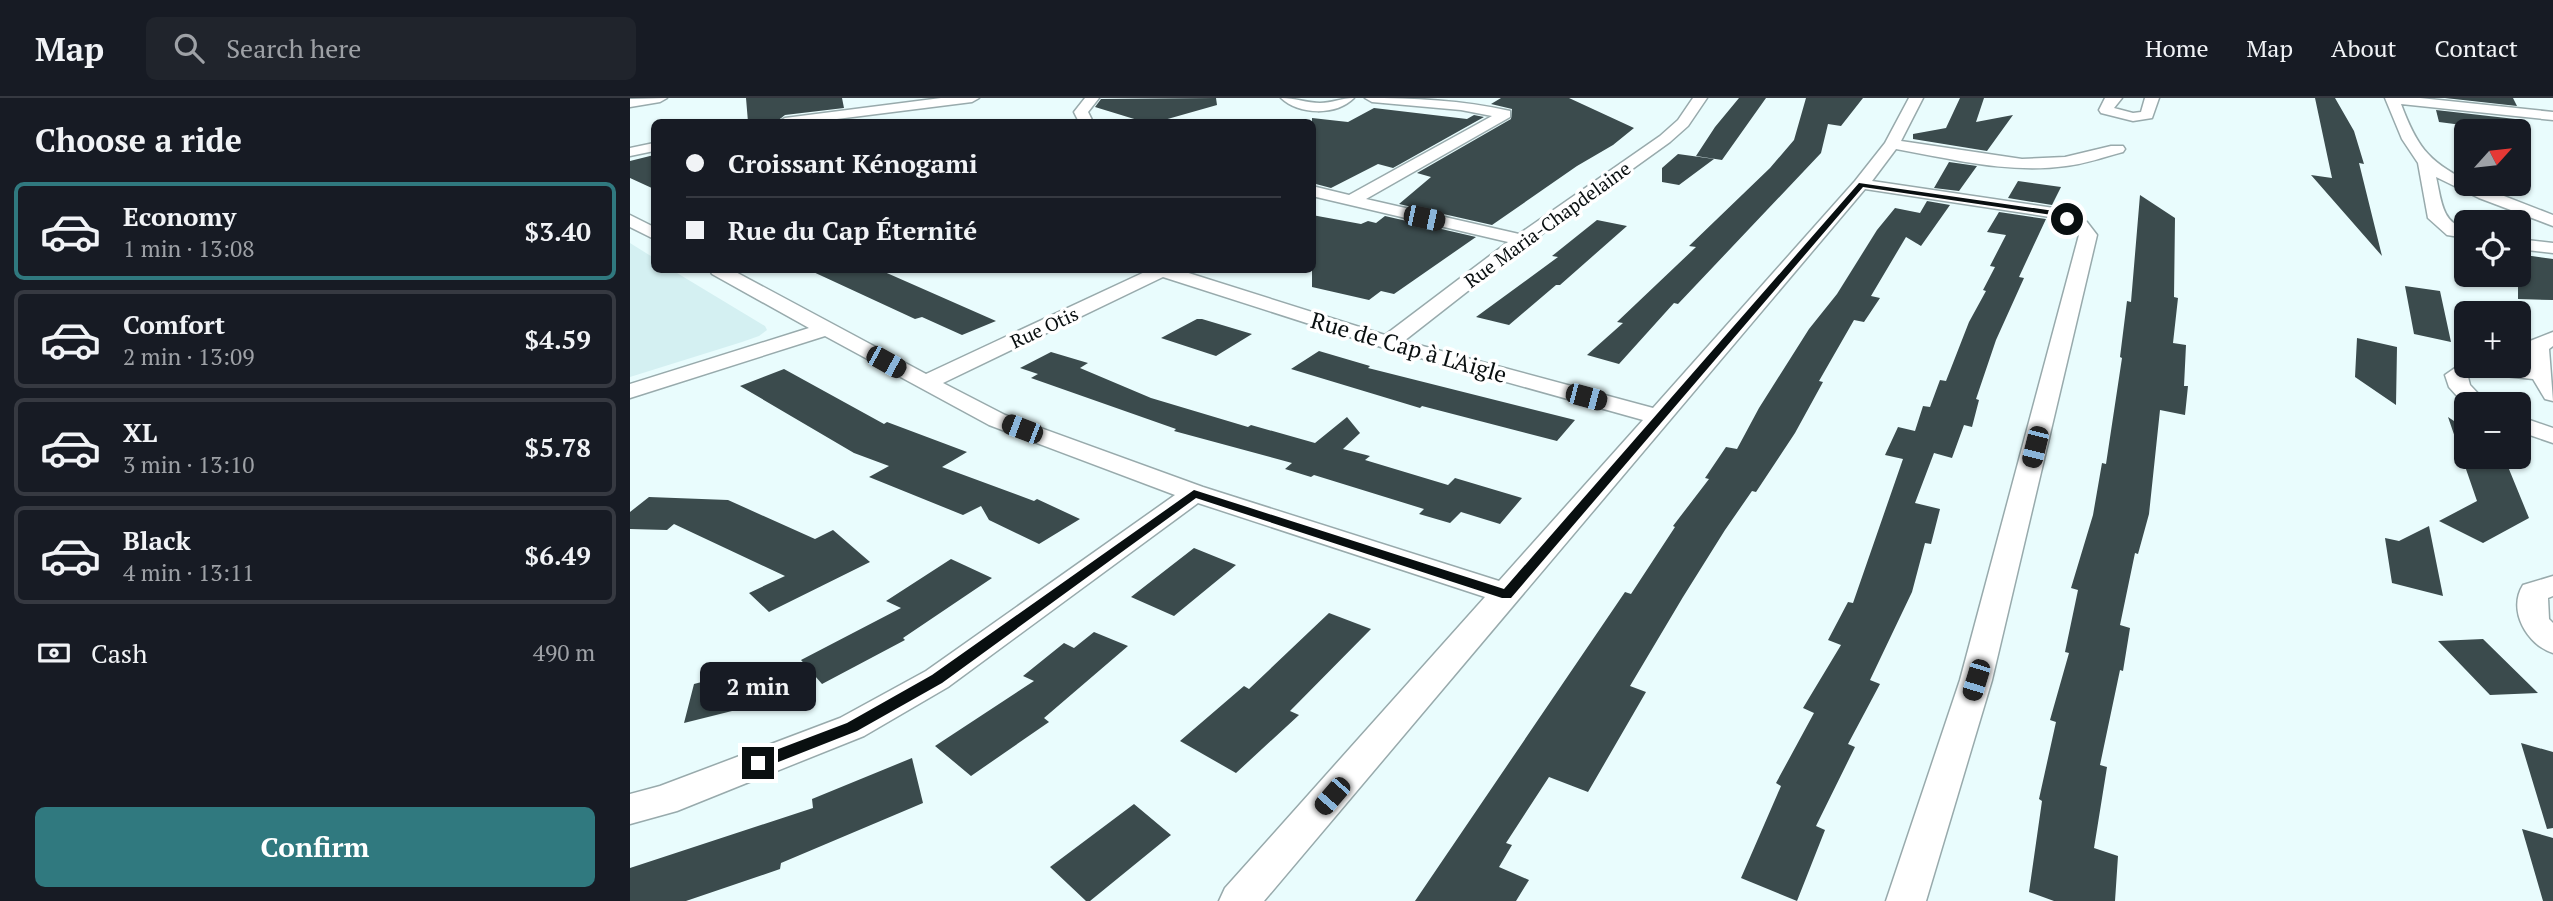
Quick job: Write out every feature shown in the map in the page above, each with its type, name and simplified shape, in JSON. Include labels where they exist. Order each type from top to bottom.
[{"type":"street","points":[[630,103],[660,98]]},
{"type":"street","points":[[827,119],[882,115],[972,98]]},
{"type":"street","points":[[1084,119],[1081,112],[1091,98]]},
{"type":"street","points":[[1288,98],[1323,108],[1335,107],[1347,98]]},
{"type":"street","points":[[1350,201],[1505,114],[1486,109],[1372,98]]},
{"type":"street","name":"Rue Maria-Chapdelaine","points":[[1388,343],[1522,240],[1665,139],[1683,122],[1700,98]]},
{"type":"street","points":[[1246,899],[1861,184],[1892,144],[1916,98]]},
{"type":"street","points":[[2115,98],[2111,99],[2106,110],[2133,117],[2147,115],[2152,98]]},
{"type":"street","points":[[2454,231],[2437,218],[2425,162],[2407,135],[2392,98],[2553,116]]},
{"type":"street","points":[[1892,144],[2036,164],[2067,162],[2118,149]]},
{"type":"street","points":[[630,152],[651,148]]},
{"type":"street","points":[[2425,162],[2487,195],[2553,221]]},
{"type":"street","points":[[1861,184],[2054,213],[2081,226],[2088,236],[1976,680],[1906,901]]},
{"type":"street","points":[[1316,192],[1522,240]]},
{"type":"street","points":[[630,220],[651,232]]},
{"type":"street","points":[[2531,245],[2553,248]]},
{"type":"street","points":[[724,273],[997,420],[1194,494],[1507,594]]},
{"type":"street","name":"Rue Otis","points":[[925,383],[1156,273]]},
{"type":"street","name":"Rue de Cap à L'Aigle","points":[[1171,273],[1388,343],[1660,417]]},
{"type":"street","points":[[630,391],[827,329]]},
{"type":"street","points":[[2553,338],[2538,346],[2541,373],[2553,394]]},
{"type":"street","points":[[2465,392],[2456,375],[2473,366],[2541,373]]},
{"type":"street","points":[[2531,428],[2553,436]]},
{"type":"street","points":[[630,809],[664,800],[852,727],[937,679],[1194,494]]},
{"type":"street","points":[[2553,586],[2533,592],[2535,622],[2553,642]]},
{"type":"shaded area","points":[[630,243],[651,256],[651,273],[677,273],[765,326],[767,330],[742,342],[630,377]]},
{"type":"building","points":[[746,98],[842,98],[844,108],[785,115],[780,119],[748,119]]},
{"type":"building","points":[[1216,98],[1217,105],[1168,119],[1134,119],[1095,107],[1101,99]]},
{"type":"building","points":[[1501,98],[1569,98],[1634,128],[1613,145],[1577,166],[1492,225],[1399,204],[1431,177],[1417,173],[1511,119],[1512,109],[1491,104]]},
{"type":"building","points":[[1739,98],[1766,98],[1722,160],[1696,156],[1715,127]]},
{"type":"building","points":[[1806,98],[1863,98],[1841,126],[1828,124],[1821,153],[1678,304],[1674,303],[1619,364],[1587,355],[1623,323],[1617,322],[1696,247],[1689,246],[1770,168],[1794,140]]},
{"type":"building","points":[[1960,98],[1984,98],[1976,122],[2013,115],[1987,151],[1913,139],[1913,134],[1946,128]]},
{"type":"building","points":[[2315,98],[2335,98],[2354,131],[2364,164],[2359,163],[2382,256],[2311,175],[2332,178]]},
{"type":"building","points":[[2445,98],[2513,98],[2517,106]]},
{"type":"building","points":[[1374,108],[1467,119],[1474,115],[1484,117],[1393,168],[1378,164],[1331,188],[1316,184],[1316,119],[1312,118],[1348,122]]},
{"type":"building","points":[[2436,110],[2515,119],[2454,119],[2454,124],[2439,122]]},
{"type":"building","points":[[1678,154],[1714,159],[1679,185],[1662,182],[1662,168]]},
{"type":"building","points":[[651,156],[651,188],[630,178],[630,161]]},
{"type":"building","points":[[1949,162],[1977,166],[1959,191],[1934,188]]},
{"type":"building","points":[[2018,181],[2061,187],[2052,205],[2008,198]]},
{"type":"building","points":[[2140,195],[2175,218],[2174,297],[2178,298],[2173,343],[2186,345],[2184,386],[2188,386],[2185,415],[2160,410],[2149,514],[2138,554],[2135,553],[2120,625],[2130,628],[2123,671],[2120,670],[2100,765],[2107,767],[2094,848],[2118,856],[2115,901],[2054,901],[2029,892],[2042,801],[2039,799],[2056,722],[2050,720],[2069,653],[2065,652],[2078,590],[2071,588],[2093,515],[2102,463],[2106,464],[2122,358],[2127,301],[2131,302]]},
{"type":"building","points":[[1927,201],[1950,205],[1921,246],[1906,237],[1871,296],[1880,298],[1864,322],[1854,320],[1819,381],[1823,382],[1795,433],[1756,492],[1752,491],[1725,530],[1683,597],[1630,686],[1646,692],[1588,792],[1549,777],[1506,843],[1512,845],[1499,867],[1529,880],[1516,901],[1415,901],[1625,592],[1631,594],[1675,527],[1673,526],[1709,479],[1705,478],[1726,447],[1737,449],[1759,408],[1809,329],[1837,294],[1877,230],[1895,208],[1920,213]]},
{"type":"building","points":[[1999,212],[2046,219],[2019,277],[2024,278],[1996,340],[1976,399],[1979,400],[1972,427],[1964,425],[1952,458],[1934,453],[1915,503],[1940,509],[1931,544],[1925,543],[1912,592],[1870,680],[1880,684],[1848,744],[1855,747],[1816,826],[1825,830],[1797,901],[1741,878],[1781,786],[1776,783],[1814,713],[1803,708],[1841,645],[1828,640],[1848,602],[1853,603],[1903,459],[1885,455],[1898,427],[1915,431],[1923,406],[1930,407],[1940,380],[1946,381],[1969,322],[1986,291],[1983,290],[1995,267],[1990,266],[2006,235],[1987,232]]},
{"type":"building","points":[[1316,216],[1361,224],[1368,221],[1376,223],[1385,216],[1476,237],[1394,294],[1381,291],[1369,300],[1312,287],[1312,273],[1316,273]]},
{"type":"building","points":[[1597,220],[1627,226],[1560,285],[1556,285],[1509,325],[1476,317],[1558,257],[1552,256]]},
{"type":"building","points":[[2531,256],[2553,259],[2553,300],[2518,299],[2518,287],[2531,287]]},
{"type":"building","points":[[815,273],[887,273],[996,321],[962,335],[922,317],[915,319]]},
{"type":"building","points":[[2405,286],[2440,291],[2451,342],[2414,334]]},
{"type":"building","points":[[1197,319],[1252,334],[1216,356],[1161,338]]},
{"type":"building","points":[[2357,338],[2397,347],[2396,405],[2355,377]]},
{"type":"building","points":[[1319,351],[1370,366],[1368,368],[1575,420],[1557,441],[1422,406],[1420,408],[1291,369]]},
{"type":"building","points":[[1051,352],[1088,363],[1080,368],[1151,398],[1248,427],[1251,425],[1315,443],[1347,417],[1360,433],[1343,449],[1370,456],[1365,460],[1448,485],[1455,478],[1522,498],[1500,524],[1461,512],[1450,523],[1419,514],[1424,509],[1314,475],[1311,477],[1285,469],[1292,463],[1174,431],[1176,429],[1031,378],[1038,374],[1020,368]]},
{"type":"building","points":[[784,369],[884,424],[887,422],[967,452],[942,467],[1034,501],[1037,499],[1080,519],[1039,544],[989,520],[981,506],[963,515],[869,477],[889,466],[854,453],[740,386]]},
{"type":"building","points":[[2448,417],[2454,421],[2454,434]]},
{"type":"building","points":[[2466,469],[2509,469],[2529,518],[2483,543],[2439,521],[2477,501]]},
{"type":"building","points":[[649,497],[728,500],[815,539],[833,530],[870,562],[769,612],[749,593],[785,576],[674,524],[667,530],[630,529],[630,512]]},
{"type":"building","points":[[2429,526],[2443,596],[2392,583],[2385,538],[2399,541]]},
{"type":"building","points":[[1194,548],[1236,565],[1174,616],[1131,597]]},
{"type":"building","points":[[951,559],[992,578],[903,638],[905,640],[822,684],[801,660],[901,608],[886,601]]},
{"type":"building","points":[[1329,613],[1371,629],[1290,711],[1299,715],[1236,773],[1180,741],[1244,686],[1249,689]]},
{"type":"building","points":[[1094,632],[1128,646],[1044,718],[1049,722],[971,776],[935,746],[1034,681],[1023,676],[1064,643],[1074,648]]},
{"type":"building","points":[[2483,639],[2538,693],[2490,695],[2438,641]]},
{"type":"building","points":[[775,663],[768,702],[684,723],[694,684]]},
{"type":"building","points":[[2521,743],[2553,752],[2553,828],[2547,829]]},
{"type":"building","points":[[912,758],[923,803],[781,863],[780,869],[686,901],[630,901],[630,868],[813,808],[812,799]]},
{"type":"building","points":[[1134,804],[1171,835],[1090,901],[1086,901],[1050,867]]},
{"type":"building","points":[[2522,829],[2553,838],[2553,901],[2543,901]]},
{"type":"route","points":[[758,763],[852,727],[937,679],[1194,494],[1507,594],[1861,184],[2054,213],[2067,219]]}]
